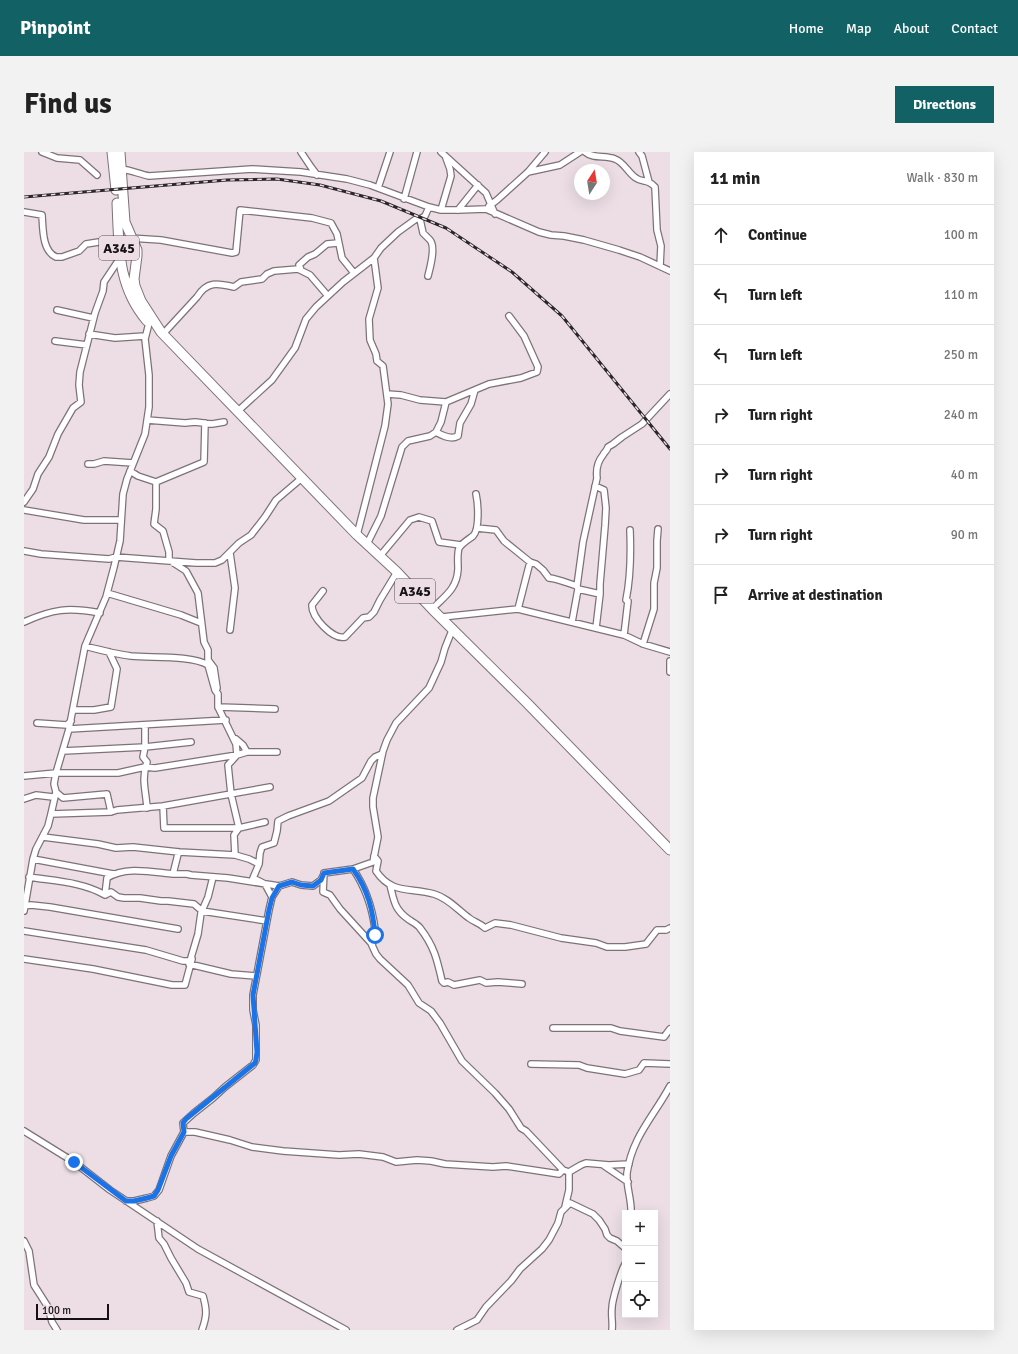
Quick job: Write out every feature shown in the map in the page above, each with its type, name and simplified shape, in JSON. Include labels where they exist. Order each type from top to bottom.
[{"type":"highway","name":"A345","points":[[112,152],[122,274],[130,296],[136,307],[149,323],[162,333],[357,534],[532,707],[670,850]]},
{"type":"highway","name":"A345","points":[[120,152],[124,214],[130,238],[137,250],[134,279],[137,293],[162,333]]},
{"type":"street","points":[[42,152],[57,158],[80,160],[97,175]]},
{"type":"street","points":[[301,152],[317,175]]},
{"type":"street","points":[[378,188],[390,152]]},
{"type":"street","points":[[404,198],[417,152]]},
{"type":"street","points":[[486,209],[528,172],[545,152]]},
{"type":"street","points":[[528,172],[560,165],[580,152]]},
{"type":"street","points":[[585,152],[590,156],[607,157],[620,161],[637,179],[649,182],[655,187],[657,230],[660,246],[660,266]]},
{"type":"street","points":[[639,152],[643,160],[649,182]]},
{"type":"street","points":[[443,154],[486,193],[490,199],[495,214]]},
{"type":"street","points":[[441,210],[451,176],[450,169],[443,154]]},
{"type":"street","points":[[121,169],[149,176],[252,169],[301,172],[347,179],[441,210],[486,209],[539,232],[584,240],[640,257],[670,271]]},
{"type":"street","points":[[458,210],[478,185]]},
{"type":"street","points":[[238,411],[272,380],[295,348],[300,332],[311,312],[354,273],[374,258],[398,232],[409,225],[412,221],[425,216],[429,207]]},
{"type":"street","points":[[130,238],[161,240],[232,253],[236,252],[240,210],[312,218],[331,222],[337,234],[342,258],[354,273]]},
{"type":"street","points":[[24,212],[42,215],[44,238],[48,251],[56,257],[62,257],[79,251],[86,244],[118,239]]},
{"type":"street","points":[[420,219],[423,233],[432,244],[431,266],[428,276]]},
{"type":"street","points":[[301,270],[299,265],[308,256],[315,254],[327,244],[338,243]]},
{"type":"street","points":[[24,502],[33,489],[38,474],[49,457],[58,434],[73,408],[81,402],[79,385],[80,372],[93,318],[103,291],[104,282],[120,258]]},
{"type":"street","points":[[357,534],[385,426],[388,404],[383,366],[377,361],[376,354],[370,340],[369,319],[378,288],[374,258]]},
{"type":"street","points":[[162,333],[201,291],[208,286],[220,284],[234,287],[242,282],[262,280],[267,274],[274,271],[301,270],[310,275],[328,296]]},
{"type":"street","points":[[57,310],[93,318]]},
{"type":"street","points":[[387,394],[402,394],[420,400],[446,402],[489,384],[521,378],[537,372],[538,367],[524,336],[509,316]]},
{"type":"street","points":[[149,323],[145,336],[149,375],[145,434],[122,494],[120,541],[107,593],[100,613],[85,646],[71,721],[56,773],[54,784],[55,795],[51,814],[48,826],[36,849],[33,859],[24,907],[50,907],[178,929]]},
{"type":"street","points":[[89,334],[115,338],[145,336]]},
{"type":"street","points":[[55,341],[87,345]]},
{"type":"street","points":[[436,432],[449,438],[455,438],[458,436],[460,423],[471,404],[475,390]]},
{"type":"street","points":[[572,622],[578,588],[580,559],[597,478],[596,471],[600,460],[603,454],[607,451],[608,447],[642,424],[670,394]]},
{"type":"street","points":[[367,544],[381,516],[402,447],[408,441],[430,436],[436,432],[441,422],[446,402]]},
{"type":"street","points":[[147,420],[179,423],[224,422]]},
{"type":"street","points":[[130,471],[138,476],[156,482],[204,462],[205,423]]},
{"type":"street","points":[[88,464],[104,461],[133,463]]},
{"type":"street","points":[[24,551],[109,560],[116,557],[209,564],[215,563],[222,560],[238,543],[251,535],[276,500],[303,477]]},
{"type":"street","points":[[156,482],[156,509],[154,524],[163,531],[169,552],[169,560]]},
{"type":"street","points":[[595,486],[604,490],[606,508],[596,628]]},
{"type":"street","points":[[432,609],[453,587],[457,574],[460,545],[475,534],[477,528],[478,505],[476,494]]},
{"type":"street","points":[[24,510],[84,520],[121,520]]},
{"type":"street","points":[[380,556],[410,520],[419,517],[432,521],[439,542],[460,545]]},
{"type":"street","points":[[477,528],[496,530],[504,542],[530,562],[536,564],[549,578],[558,579],[578,588],[600,594]]},
{"type":"street","points":[[643,644],[654,609],[654,583],[657,568],[658,529]]},
{"type":"street","points":[[624,635],[628,601],[626,600],[631,568],[630,530]]},
{"type":"street","points":[[230,553],[235,588],[230,630]]},
{"type":"street","points":[[169,560],[186,571],[198,593],[204,642],[208,650],[208,660],[214,668],[218,694],[218,707],[226,720],[230,733],[236,744],[237,755],[228,765],[231,794],[239,828],[234,835],[235,855]]},
{"type":"street","points":[[518,609],[530,562]]},
{"type":"street","points":[[323,591],[312,605],[313,613],[329,632],[341,638],[345,637],[363,618],[369,617],[374,612],[397,572]]},
{"type":"street","points":[[107,593],[181,615],[201,623]]},
{"type":"street","points":[[24,622],[56,610],[73,609],[100,613]]},
{"type":"street","points":[[442,617],[518,609],[624,635],[643,644],[670,652]]},
{"type":"street","points":[[324,873],[353,869],[373,862],[378,837],[373,798],[382,754],[387,740],[396,723],[429,688],[441,662],[453,628]]},
{"type":"street","points":[[85,646],[130,656],[208,660]]},
{"type":"street","points":[[73,710],[94,710],[112,707],[117,669],[109,652]]},
{"type":"street","points":[[159,657],[203,662],[208,665],[215,690],[218,694]]},
{"type":"street","points":[[670,661],[670,672]]},
{"type":"street","points":[[218,707],[275,709]]},
{"type":"street","points":[[69,729],[226,720]]},
{"type":"street","points":[[37,723],[67,725],[71,721]]},
{"type":"street","points":[[145,724],[145,747],[143,757],[147,762],[143,780],[147,808]]},
{"type":"street","points":[[230,733],[243,745],[247,752]]},
{"type":"street","points":[[63,751],[145,747],[191,742]]},
{"type":"street","points":[[24,776],[56,773],[118,773],[145,767],[155,768],[237,755],[247,752],[277,752]]},
{"type":"street","points":[[272,898],[265,884],[253,878],[259,864],[262,846],[274,843],[278,831],[278,821],[329,801],[362,778],[371,761],[375,757],[382,754]]},
{"type":"street","points":[[51,814],[111,812],[117,810],[147,808],[270,787]]},
{"type":"street","points":[[24,799],[36,795],[55,795],[63,798],[106,794],[111,812]]},
{"type":"street","points":[[163,806],[164,828],[239,828],[265,822]]},
{"type":"street","points":[[43,837],[98,844],[116,848],[132,847],[179,852],[235,855],[255,861],[259,864]]},
{"type":"street","points":[[174,874],[179,852]]},
{"type":"street","points":[[374,856],[378,861],[376,871],[390,885],[401,889],[434,894],[447,900],[470,919],[478,922],[485,928],[495,923],[511,925],[561,938],[606,947],[625,947],[646,944],[657,930],[666,930],[670,928]]},
{"type":"street","points":[[33,859],[113,874],[135,871],[187,874],[228,878],[279,886],[292,882],[301,885],[313,886],[321,880],[324,873]]},
{"type":"street","points":[[353,869],[362,881],[368,895],[374,921],[375,935],[372,945]]},
{"type":"street","points":[[324,873],[323,892],[330,895],[340,909],[372,945],[380,959],[408,985],[419,1002],[434,1016],[462,1061],[495,1093],[509,1109],[521,1128],[526,1131],[566,1171],[570,1203],[561,1212],[558,1223],[549,1240],[542,1250],[520,1270],[486,1307],[477,1320],[457,1330]]},
{"type":"street","points":[[105,895],[106,878],[113,874]]},
{"type":"street","points":[[30,876],[95,889],[105,895]]},
{"type":"street","points":[[24,931],[146,950],[183,961],[190,961],[202,911],[208,897],[213,877]]},
{"type":"street","points":[[390,885],[396,908],[406,918],[418,926],[432,946],[442,981],[444,983],[448,982],[454,985],[480,980],[486,983],[498,982],[522,984]]},
{"type":"street","points":[[126,1201],[134,1201],[154,1196],[158,1190],[171,1156],[184,1132],[183,1123],[186,1119],[253,1065],[256,1060],[256,1025],[253,1010],[253,995],[272,898],[279,886]]},
{"type":"street","points":[[105,895],[111,892],[118,897],[124,898],[140,898],[194,904],[202,911],[267,921]]},
{"type":"street","points":[[24,959],[93,969],[158,983],[180,986],[186,985],[196,937]]},
{"type":"street","points":[[175,960],[231,974],[256,976]]},
{"type":"street","points":[[553,1028],[611,1028],[620,1031],[664,1037],[670,1029]]},
{"type":"street","points":[[531,1064],[579,1065],[587,1068],[625,1074],[639,1070],[644,1063],[670,1064]]},
{"type":"street","points":[[630,1210],[627,1174],[632,1151],[642,1130],[670,1086]]},
{"type":"street","points":[[24,1131],[74,1162],[126,1201],[198,1249],[346,1330]]},
{"type":"street","points":[[184,1132],[195,1132],[252,1147],[282,1151],[339,1155],[359,1154],[383,1157],[396,1162],[417,1160],[477,1166],[506,1166],[559,1174],[586,1163],[602,1165],[630,1164]]},
{"type":"street","points":[[602,1165],[628,1182]]},
{"type":"street","points":[[565,1208],[569,1190]]},
{"type":"street","points":[[570,1203],[592,1214],[599,1220],[607,1235],[623,1246]]},
{"type":"street","points":[[157,1221],[159,1238],[164,1244],[186,1283],[189,1292],[203,1296],[207,1316],[202,1330]]},
{"type":"street","points":[[24,1241],[29,1251],[34,1285],[48,1307],[52,1322],[57,1330]]},
{"type":"street","points":[[612,1330],[613,1297],[622,1268]]},
{"type":"railway","points":[[24,197],[227,180],[277,179],[320,185],[381,201],[446,228],[512,272],[562,316],[670,449]]},
{"type":"route","points":[[74,1162],[126,1201],[134,1201],[154,1196],[162,1183],[171,1156],[184,1132],[183,1123],[186,1119],[255,1063],[257,1052],[253,995],[269,910],[272,898],[279,886],[292,882],[301,885],[313,886],[321,880],[324,873],[353,869],[362,881],[368,895],[374,921],[375,935]]}]
